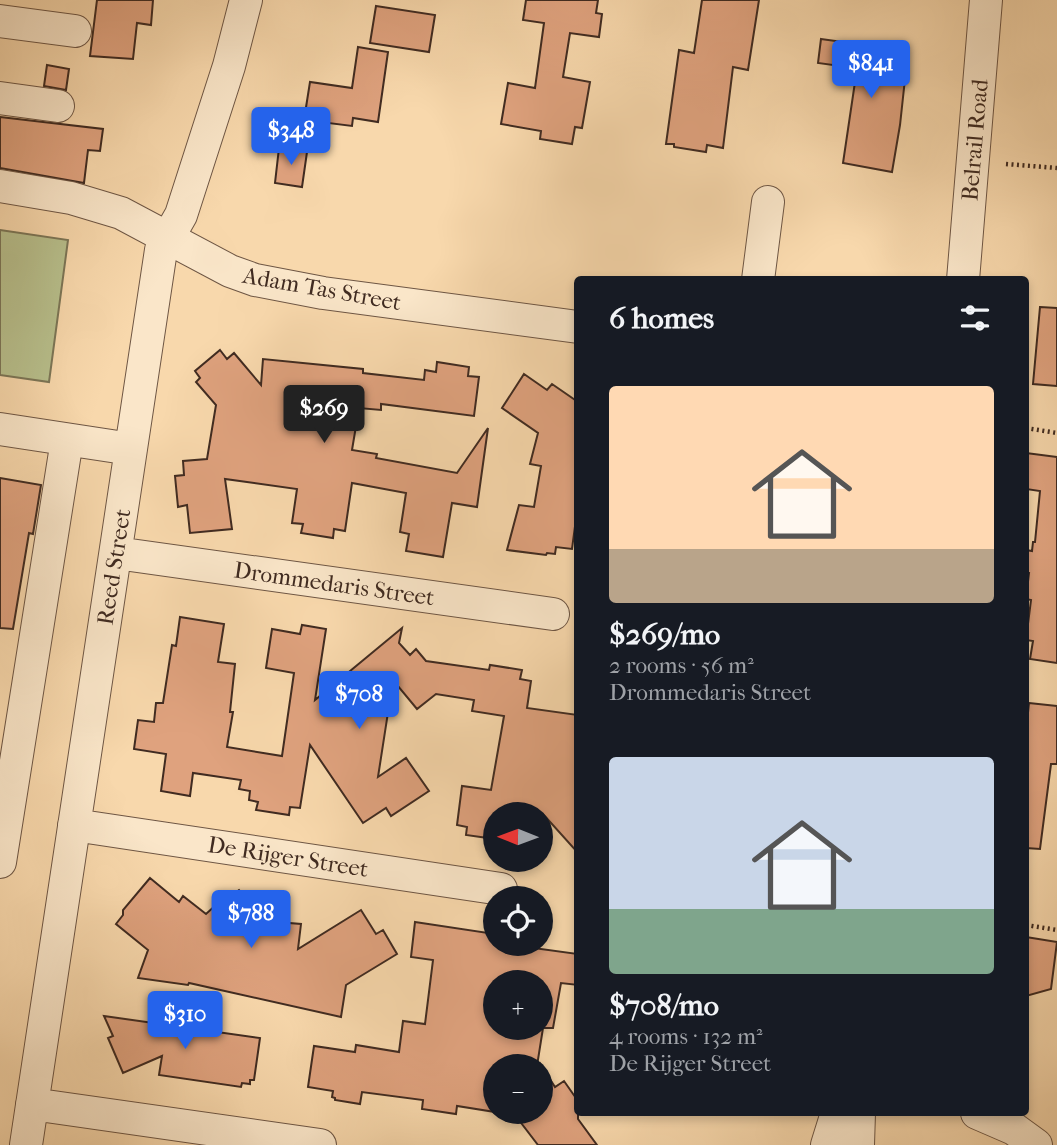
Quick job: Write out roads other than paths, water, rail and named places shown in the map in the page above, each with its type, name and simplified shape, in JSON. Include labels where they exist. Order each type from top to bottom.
[{"type":"street","name":"Reed Street","points":[[26,1145],[161,250],[181,215],[229,66],[246,0]]},
{"type":"street","name":"Belrail Road","points":[[963,276],[986,0]]},
{"type":"street","points":[[0,21],[40,13],[75,31]]},
{"type":"street","points":[[0,98],[58,106]]},
{"type":"street","name":"Adam Tas Street","points":[[0,186],[60,195],[121,213],[230,271],[255,280],[323,293],[574,326]]},
{"type":"street","points":[[759,276],[768,202]]},
{"type":"street","points":[[0,429],[131,449]]},
{"type":"street","points":[[0,862],[67,440]]},
{"type":"street","name":"Drommedaris Street","points":[[116,553],[553,614]]},
{"type":"street","name":"De Rijger Street","points":[[75,825],[483,886]]},
{"type":"street","points":[[32,1104],[320,1145]]},
{"type":"street","points":[[827,1145],[836,1116]]},
{"type":"street","points":[[858,1145],[859,1116]]},
{"type":"street","points":[[984,1116],[1014,1129],[1036,1145]]}]
